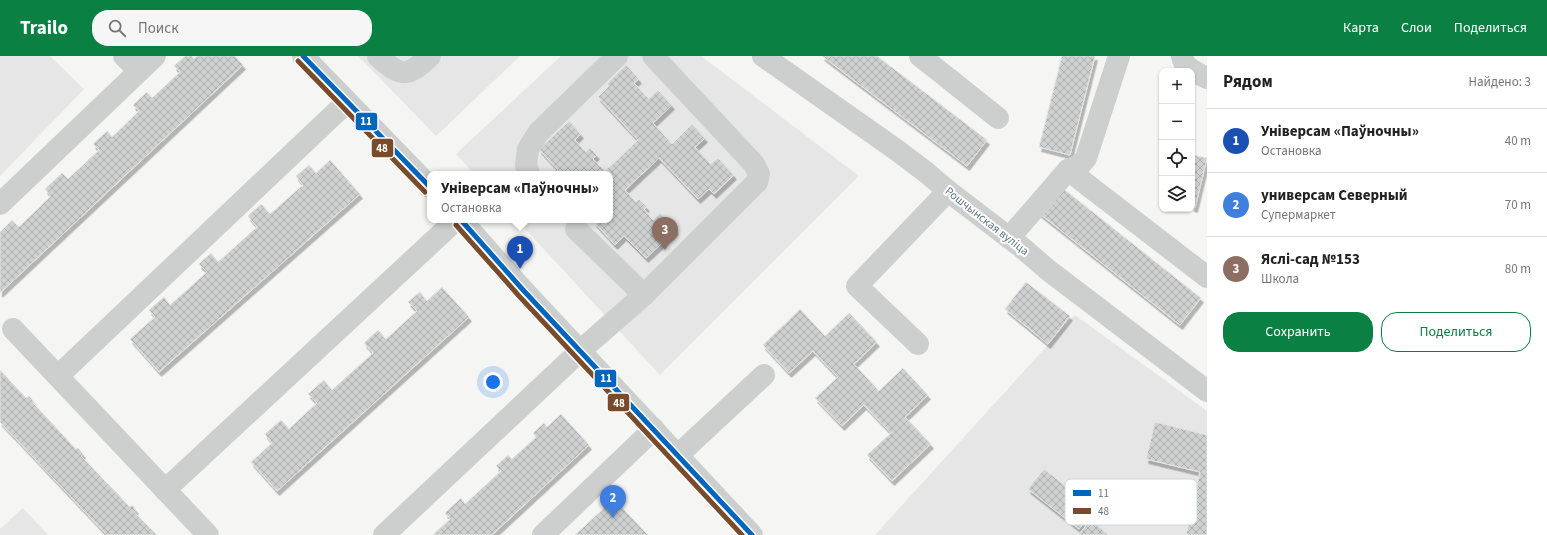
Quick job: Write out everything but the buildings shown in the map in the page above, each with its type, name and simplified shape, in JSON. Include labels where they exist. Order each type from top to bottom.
[{"type":"street","points":[[124,56],[139,72]]},
{"type":"street","points":[[0,204],[155,56]]},
{"type":"street","points":[[303,56],[427,184]]},
{"type":"street","points":[[378,56],[390,67],[400,71],[409,72],[419,66],[430,56]]},
{"type":"street","points":[[528,171],[526,165],[528,149],[538,133],[616,56]]},
{"type":"street","points":[[384,535],[580,351],[644,295],[757,182],[759,174],[754,164],[653,56]]},
{"type":"street","points":[[920,56],[998,118]]},
{"type":"street","points":[[1009,238],[1068,170],[1080,165],[1086,158],[1119,56]]},
{"type":"street","points":[[1182,56],[1184,64],[1189,69],[1207,78]]},
{"type":"street","name":"Рошчынская вуліца","points":[[765,57],[928,173],[948,191],[1048,270],[1207,391]]},
{"type":"street","points":[[58,376],[347,102]]},
{"type":"street","points":[[1068,170],[1207,277]]},
{"type":"street","points":[[918,344],[857,286],[948,191]]},
{"type":"street","points":[[166,490],[453,223]]},
{"type":"street","points":[[464,223],[524,291],[752,535]]},
{"type":"street","points":[[576,229],[644,295]]},
{"type":"street","points":[[13,329],[208,535]]},
{"type":"street","points":[[678,455],[764,375]]},
{"type":"street","points":[[543,535],[654,429]]},
{"type":"shaded area","points":[[0,56],[50,56],[84,89],[0,176]]},
{"type":"shaded area","points":[[358,56],[520,56],[436,136]]},
{"type":"shaded area","points":[[561,56],[701,56],[859,176],[660,375],[520,223],[613,223],[613,171],[471,171],[456,154]]},
{"type":"shaded area","points":[[1075,315],[1207,411],[1207,535],[875,535]]},
{"type":"shaded area","points":[[23,508],[48,535],[0,535],[0,529]]},
{"type":"transit line","name":"11","points":[[303,56],[427,184]]},
{"type":"transit line","name":"48","points":[[298,61],[425,192]]},
{"type":"transit line","name":"11","points":[[464,223],[524,291],[752,535]]},
{"type":"transit line","name":"48","points":[[456,225],[519,296],[742,535]]},
{"type":"place","name":"Яслі-сад №153","points":[[665,250]]},
{"type":"place","name":"Універсам «Паўночны»","points":[[520,269]]},
{"type":"place","name":"универсам Северный","points":[[613,518]]}]
